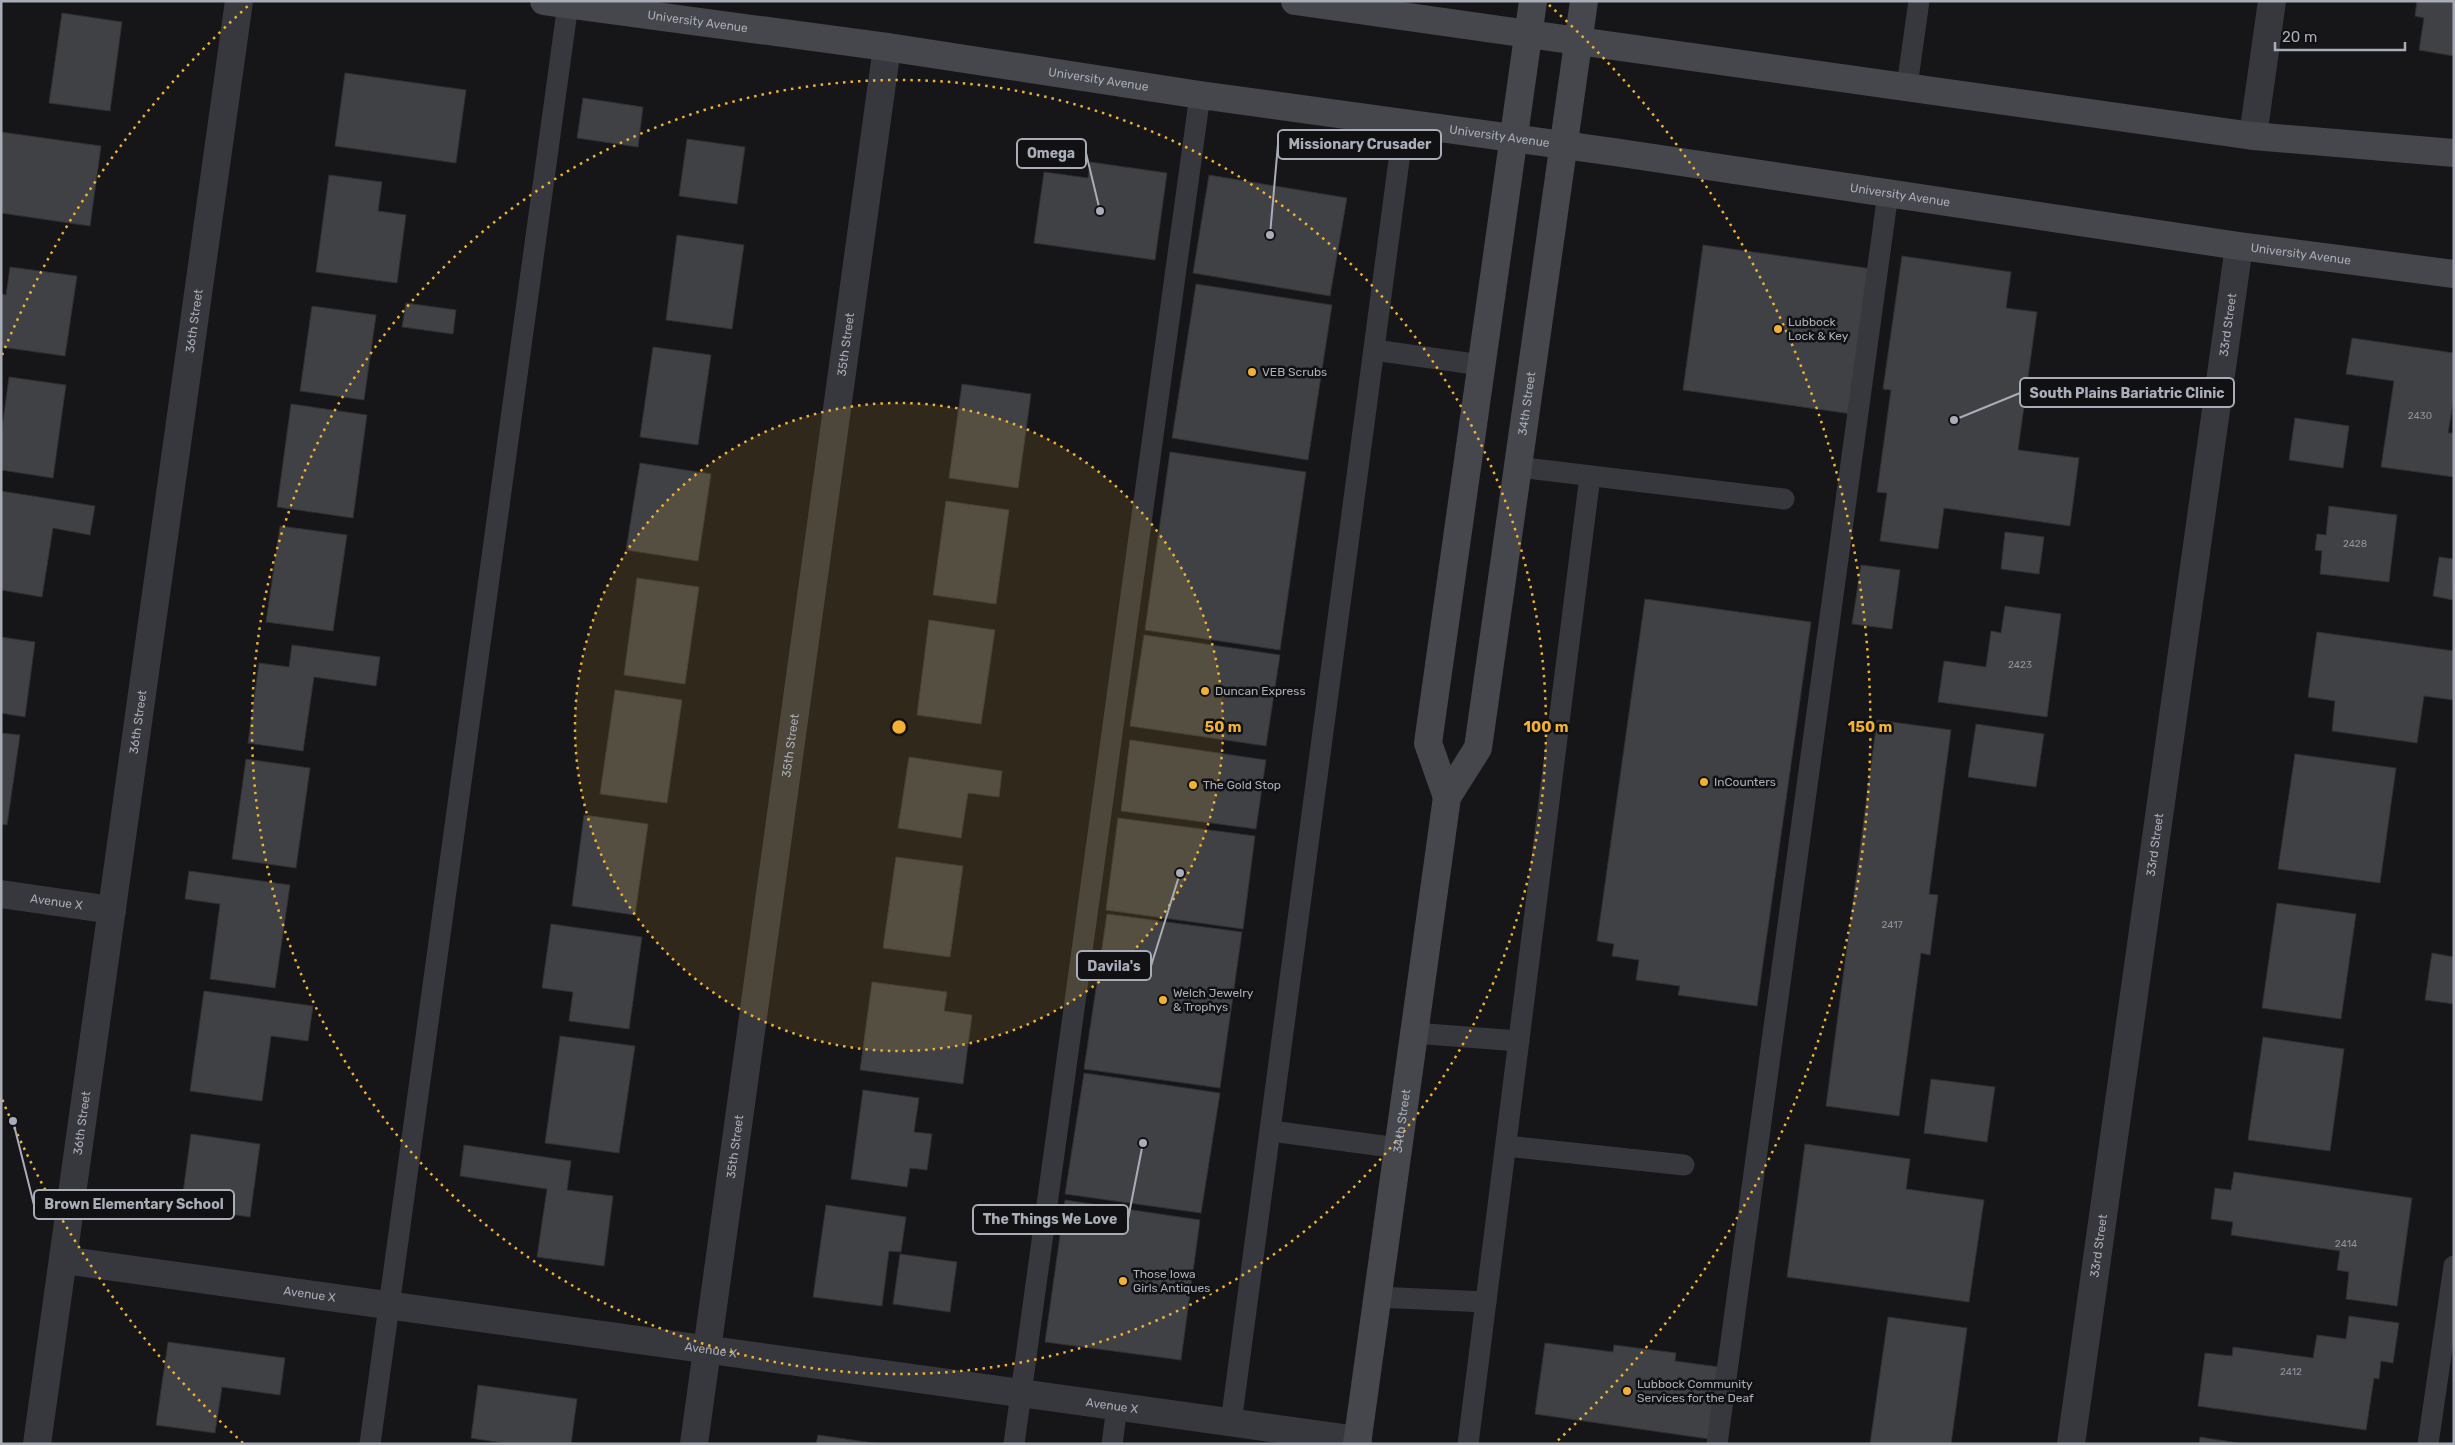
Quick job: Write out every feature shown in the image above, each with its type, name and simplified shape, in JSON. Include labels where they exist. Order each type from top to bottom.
[{"type":"main road","points":[[1295,1],[2253,136],[2454,152]]},
{"type":"main road","name":"34th Street","points":[[1447,798],[1428,742],[1512,138],[1533,1]]},
{"type":"main road","name":"34th Street","points":[[1358,1442],[1447,798],[1478,748],[1584,1]]},
{"type":"main road","name":"University Avenue","points":[[556,3],[1564,145],[2239,246],[2454,274]]},
{"type":"street","name":"36th Street","points":[[37,1444],[239,1]]},
{"type":"street","points":[[2253,136],[2272,1]]},
{"type":"street","name":"35th Street","points":[[694,1444],[886,48]]},
{"type":"street","name":"33rd Street","points":[[2071,1444],[2239,246]]},
{"type":"street","name":"Avenue X","points":[[1,894],[112,910]]},
{"type":"street","name":"Avenue X","points":[[63,1260],[1358,1442]]},
{"type":"lane","points":[[1907,86],[1919,1]]},
{"type":"lane","points":[[370,1444],[390,1306],[556,3]]},
{"type":"lane","points":[[1014,1444],[1200,95]]},
{"type":"lane","points":[[1231,1423],[1272,1131],[1404,123]]},
{"type":"lane","points":[[1717,1444],[1888,193]]},
{"type":"lane","points":[[1374,350],[1481,365]]},
{"type":"lane","points":[[1518,467],[1784,499]]},
{"type":"lane","points":[[1468,1444],[1590,476]]},
{"type":"lane","points":[[1414,1033],[1519,1041]]},
{"type":"lane","points":[[1272,1131],[1398,1148]]},
{"type":"lane","points":[[1506,1146],[1684,1165]]},
{"type":"lane","points":[[2428,1444],[2454,1266]]},
{"type":"lane","points":[[1377,1298],[1486,1302]]},
{"type":"lane","points":[[1112,1444],[1117,1407]]},
{"type":"building","points":[[2417,1],[2454,1],[2454,56],[2419,50],[2424,18],[2415,16]]},
{"type":"building","points":[[62,13],[122,22],[110,111],[49,103]]},
{"type":"building","points":[[345,73],[466,90],[456,163],[335,146]]},
{"type":"building","points":[[583,98],[643,107],[638,147],[577,138]]},
{"type":"building","points":[[1,132],[101,146],[90,226],[1,213]]},
{"type":"building","points":[[687,139],[745,147],[737,204],[679,196]]},
{"type":"building","points":[[1090,162],[1167,173],[1155,260],[1034,243],[1044,172],[1088,178]]},
{"type":"building","points":[[329,175],[382,182],[378,211],[406,215],[397,283],[316,272]]},
{"type":"building","points":[[1209,175],[1347,198],[1330,296],[1193,273]]},
{"type":"building","points":[[677,235],[744,245],[732,329],[666,320]]},
{"type":"building","name":"Lubbock Lock & Key","points":[[1703,245],[1873,269],[1852,414],[1683,390]]},
{"type":"building","points":[[1902,256],[2011,272],[2006,308],[2037,312],[2018,450],[2079,458],[2070,526],[1944,508],[1938,549],[1880,541],[1887,493],[1877,492],[1891,390],[1883,389]]},
{"type":"building","points":[[10,267],[77,276],[65,356],[1,347],[1,294],[6,295]]},
{"type":"building","name":"VEB Scrubs","points":[[1196,284],[1332,305],[1308,460],[1172,438]]},
{"type":"building","points":[[406,303],[456,310],[453,334],[402,327]]},
{"type":"building","points":[[312,306],[376,315],[364,400],[300,391]]},
{"type":"building","points":[[2352,338],[2454,353],[2454,397],[2448,433],[2454,433],[2454,477],[2381,467],[2394,381],[2346,374]]},
{"type":"building","points":[[653,347],[711,355],[698,445],[640,437]]},
{"type":"building","points":[[9,377],[66,385],[53,478],[1,470],[1,435]]},
{"type":"building","points":[[962,384],[1031,394],[1018,488],[949,478]]},
{"type":"building","points":[[291,404],[367,415],[353,518],[277,507]]},
{"type":"building","points":[[2295,418],[2349,426],[2343,468],[2289,460]]},
{"type":"building","points":[[1170,452],[1306,472],[1280,650],[1145,630]]},
{"type":"building","points":[[640,463],[711,474],[698,561],[626,550]]},
{"type":"building","points":[[1,491],[95,506],[90,535],[53,528],[42,597],[1,590]]},
{"type":"building","points":[[946,501],[1009,510],[996,604],[933,595]]},
{"type":"building","points":[[2329,506],[2397,515],[2389,582],[2320,574],[2322,551],[2315,550],[2317,534],[2326,535]]},
{"type":"building","points":[[280,526],[347,535],[333,631],[266,622]]},
{"type":"building","points":[[2005,532],[2044,537],[2039,574],[2001,569]]},
{"type":"building","points":[[2439,557],[2454,559],[2453,600],[2433,596]]},
{"type":"building","points":[[1861,565],[1900,570],[1892,629],[1852,624]]},
{"type":"building","points":[[637,578],[699,587],[685,684],[624,675]]},
{"type":"building","name":"InCounters","points":[[1645,599],[1811,622],[1757,1006],[1678,995],[1680,986],[1636,980],[1639,960],[1612,956],[1614,944],[1597,941]]},
{"type":"building","points":[[2005,606],[2061,614],[2047,717],[1938,702],[1944,661],[1986,667],[1991,631],[2001,633]]},
{"type":"building","points":[[929,620],[995,630],[981,724],[917,715]]},
{"type":"building","points":[[2317,632],[2454,651],[2454,700],[2424,696],[2417,743],[2332,731],[2335,701],[2308,697]]},
{"type":"building","name":"Duncan Express","points":[[1144,635],[1280,655],[1266,746],[1130,726]]},
{"type":"building","points":[[1,637],[35,642],[25,717],[1,713]]},
{"type":"building","points":[[292,645],[380,657],[376,686],[314,677],[303,751],[248,743],[259,663],[289,667]]},
{"type":"building","points":[[615,690],[682,700],[667,803],[600,794]]},
{"type":"building","points":[[1877,720],[1951,730],[1929,894],[1938,895],[1930,955],[1921,953],[1899,1116],[1826,1106]]},
{"type":"building","points":[[1976,724],[2044,734],[2036,787],[1968,777]]},
{"type":"building","points":[[1,733],[20,735],[7,825],[1,824]]},
{"type":"building","name":"The Gold Stop","points":[[1130,740],[1266,760],[1256,829],[1121,811]]},
{"type":"building","points":[[2295,754],[2396,768],[2380,883],[2278,869]]},
{"type":"building","points":[[909,757],[1002,771],[999,797],[968,793],[961,838],[898,828]]},
{"type":"building","points":[[246,759],[310,768],[296,868],[232,859]]},
{"type":"building","points":[[584,815],[648,824],[635,915],[572,906]]},
{"type":"building","points":[[1118,818],[1255,836],[1243,929],[1106,910]]},
{"type":"building","points":[[896,857],[963,866],[950,957],[883,948]]},
{"type":"building","points":[[189,871],[290,885],[275,988],[210,979],[220,904],[185,899]]},
{"type":"building","points":[[2277,903],[2356,914],[2341,1019],[2262,1008]]},
{"type":"building","name":"Welch Jewelry & Trophys","points":[[1107,914],[1242,932],[1220,1088],[1084,1069]]},
{"type":"building","points":[[551,924],[642,937],[629,1029],[569,1021],[573,992],[542,988]]},
{"type":"building","points":[[2432,953],[2454,957],[2454,1004],[2425,1000]]},
{"type":"building","points":[[872,982],[947,992],[944,1011],[972,1015],[963,1084],[860,1070]]},
{"type":"building","points":[[204,991],[313,1006],[308,1041],[271,1036],[262,1101],[190,1091]]},
{"type":"building","points":[[560,1036],[635,1046],[619,1153],[545,1143]]},
{"type":"building","points":[[2263,1037],[2344,1049],[2330,1151],[2248,1140]]},
{"type":"building","points":[[1084,1073],[1220,1093],[1201,1213],[1065,1194]]},
{"type":"building","points":[[1931,1079],[1995,1087],[1987,1142],[1924,1133]]},
{"type":"building","points":[[863,1090],[919,1098],[914,1132],[932,1134],[927,1170],[910,1168],[907,1187],[851,1179]]},
{"type":"building","points":[[191,1134],[260,1144],[250,1217],[181,1207]]},
{"type":"building","points":[[1805,1144],[1910,1159],[1906,1189],[1984,1200],[1969,1302],[1787,1277]]},
{"type":"building","points":[[464,1145],[571,1161],[567,1190],[613,1196],[604,1266],[537,1257],[547,1189],[460,1176]]},
{"type":"building","points":[[2234,1172],[2412,1198],[2397,1306],[2346,1299],[2349,1272],[2337,1270],[2340,1251],[2231,1235],[2233,1222],[2211,1219],[2215,1188],[2231,1190]]},
{"type":"building","name":"Those Iowa Girls Antiques","points":[[1065,1200],[1200,1220],[1181,1360],[1045,1342]]},
{"type":"building","points":[[826,1205],[906,1217],[901,1252],[889,1251],[882,1306],[813,1297]]},
{"type":"building","points":[[900,1254],[957,1262],[950,1312],[893,1304]]},
{"type":"building","points":[[2349,1316],[2399,1323],[2393,1363],[2381,1361],[2379,1379],[2374,1378],[2366,1430],[2198,1406],[2205,1353],[2232,1356],[2233,1347],[2313,1358],[2317,1335],[2346,1339]]},
{"type":"building","points":[[1888,1317],[1967,1328],[1951,1444],[1870,1444]]},
{"type":"building","points":[[168,1342],[285,1358],[280,1395],[222,1387],[215,1433],[156,1425]]},
{"type":"building","name":"Lubbock Community Services for the Deaf","points":[[1545,1343],[1613,1352],[1614,1345],[1676,1353],[1675,1361],[1719,1367],[1709,1439],[1535,1414]]},
{"type":"building","points":[[478,1385],[577,1399],[571,1444],[509,1444],[471,1438]]},
{"type":"building","points":[[818,1435],[880,1444],[816,1444]]},
{"type":"building","points":[[2200,1437],[2245,1444],[2199,1444]]},
{"type":"place","name":"Omega","points":[[1100,211]]},
{"type":"place","name":"Missionary Crusader","points":[[1270,235]]},
{"type":"place","name":"Lubbock Lock & Key","points":[[1778,329]]},
{"type":"place","name":"VEB Scrubs","points":[[1252,372]]},
{"type":"place","name":"South Plains Bariatric Clinic","points":[[1954,420]]},
{"type":"place","name":"Duncan Express","points":[[1205,691]]},
{"type":"place","name":"InCounters","points":[[1704,782]]},
{"type":"place","name":"The Gold Stop","points":[[1193,785]]},
{"type":"place","name":"Davila's","points":[[1180,873]]},
{"type":"place","name":"Welch Jewelry & Trophys","points":[[1163,1000]]},
{"type":"place","name":"Brown Elementary School","points":[[13,1121]]},
{"type":"place","name":"The Things We Love","points":[[1143,1143]]},
{"type":"place","name":"Those Iowa Girls Antiques","points":[[1123,1281]]},
{"type":"place","name":"Lubbock Community Services for the Deaf","points":[[1627,1391]]}]
